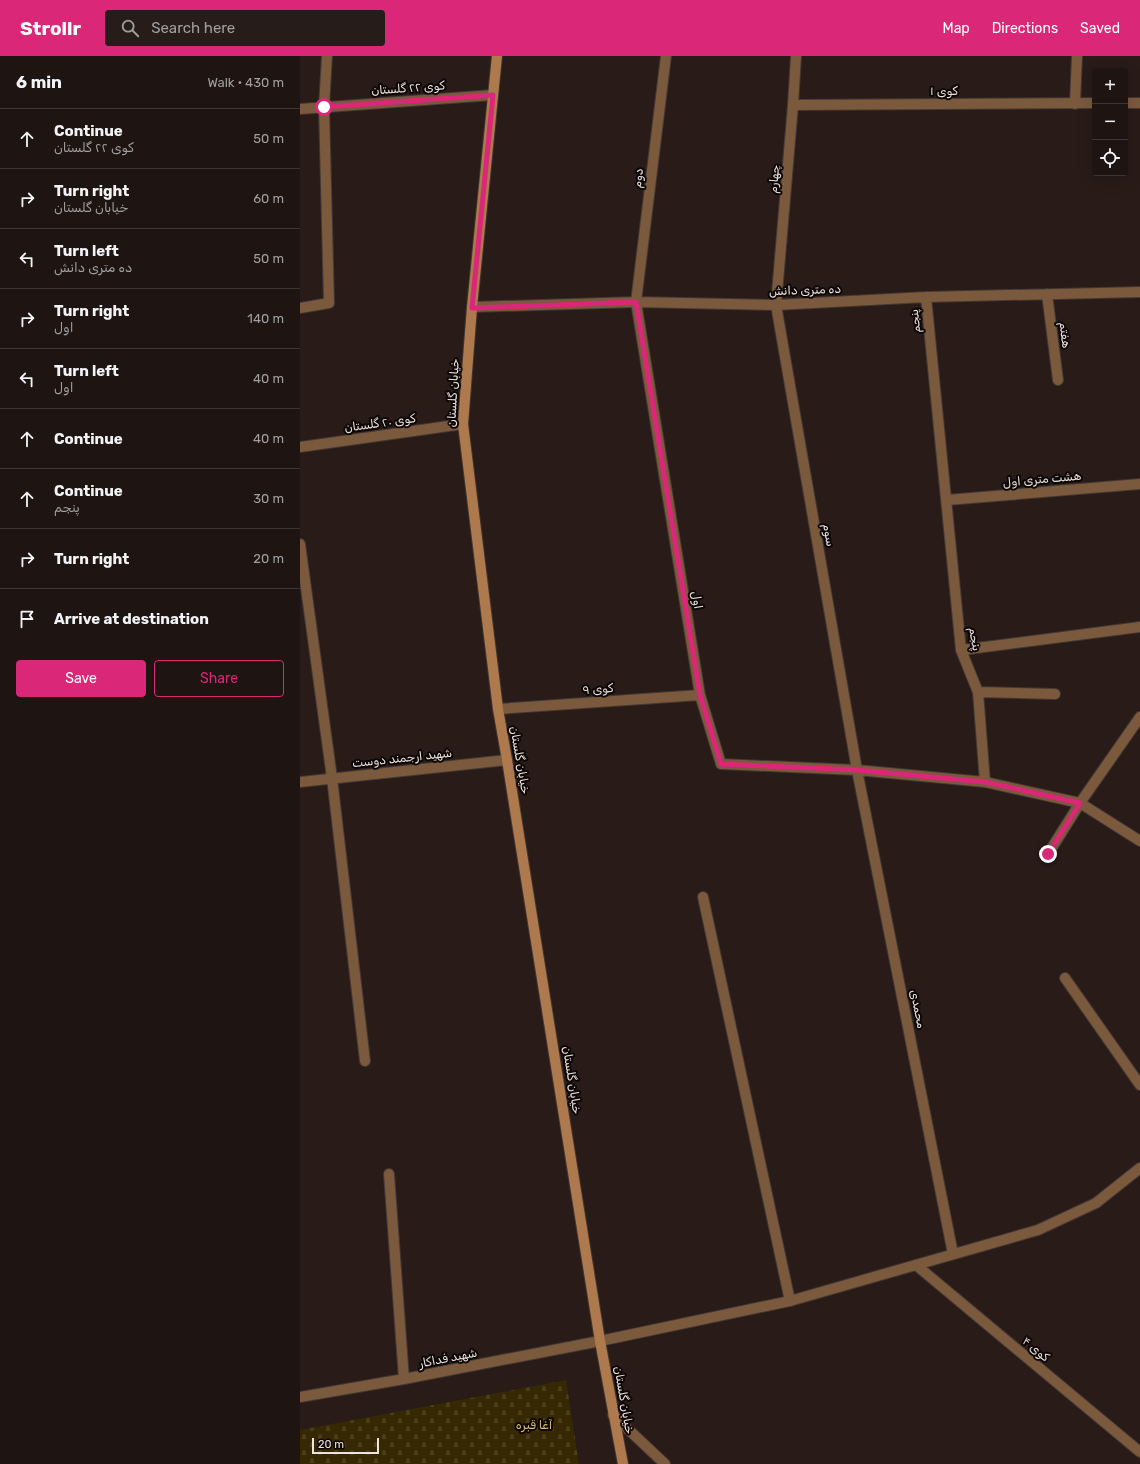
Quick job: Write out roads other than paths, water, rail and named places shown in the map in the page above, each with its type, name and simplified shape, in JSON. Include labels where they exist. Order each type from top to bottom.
[{"type":"main road","name":"خیابان گلستان","points":[[497,56],[472,308],[463,424],[498,709],[508,760],[600,1341],[623,1464]]},
{"type":"street","points":[[300,308],[329,303],[324,107],[327,56]]},
{"type":"street","name":"دوم","points":[[636,302],[666,56]]},
{"type":"street","name":"چهارم","points":[[776,305],[796,56]]},
{"type":"street","points":[[1075,104],[1077,56]]},
{"type":"street","name":"کوی ۲۲ گلستان","points":[[300,109],[493,95]]},
{"type":"street","points":[[1128,103],[1140,103]]},
{"type":"street","name":"کوی ۱","points":[[793,105],[1092,104]]},
{"type":"street","name":"ده متری دانش","points":[[472,308],[636,302],[776,305],[926,297],[1140,292]]},
{"type":"street","name":"هفتم","points":[[1047,294],[1058,380]]},
{"type":"street","name":"پنجم","points":[[926,297],[961,650],[978,692],[985,782]]},
{"type":"street","name":"اول","points":[[636,302],[700,695],[721,764],[857,770]]},
{"type":"street","name":"سوم","points":[[776,305],[857,770]]},
{"type":"street","name":"کوی ۲۰ گلستان","points":[[300,447],[463,424]]},
{"type":"street","name":"هشت متری اول","points":[[947,500],[1140,484]]},
{"type":"street","points":[[300,544],[332,778],[365,1062]]},
{"type":"street","points":[[961,650],[1140,627]]},
{"type":"street","points":[[978,692],[1055,694]]},
{"type":"street","name":"کوی ۹","points":[[498,709],[700,695]]},
{"type":"street","points":[[1048,854],[1080,803],[1140,717]]},
{"type":"street","name":"شهید ارجمند دوست","points":[[300,782],[508,760]]},
{"type":"street","points":[[857,770],[985,782],[1080,803],[1140,841]]},
{"type":"street","name":"محمدی","points":[[857,770],[953,1254]]},
{"type":"street","points":[[703,897],[790,1301]]},
{"type":"street","points":[[1065,978],[1140,1085]]},
{"type":"street","name":"شهید فداکار","points":[[300,1397],[404,1379],[600,1341],[790,1301],[1038,1230],[1096,1202],[1140,1168]]},
{"type":"street","points":[[389,1174],[404,1379]]},
{"type":"street","name":"کوی ۴","points":[[916,1265],[1140,1452]]},
{"type":"street","points":[[613,1415],[665,1464]]},
{"type":"park label","name":"آغا قبره","points":[[534,1425]]}]
